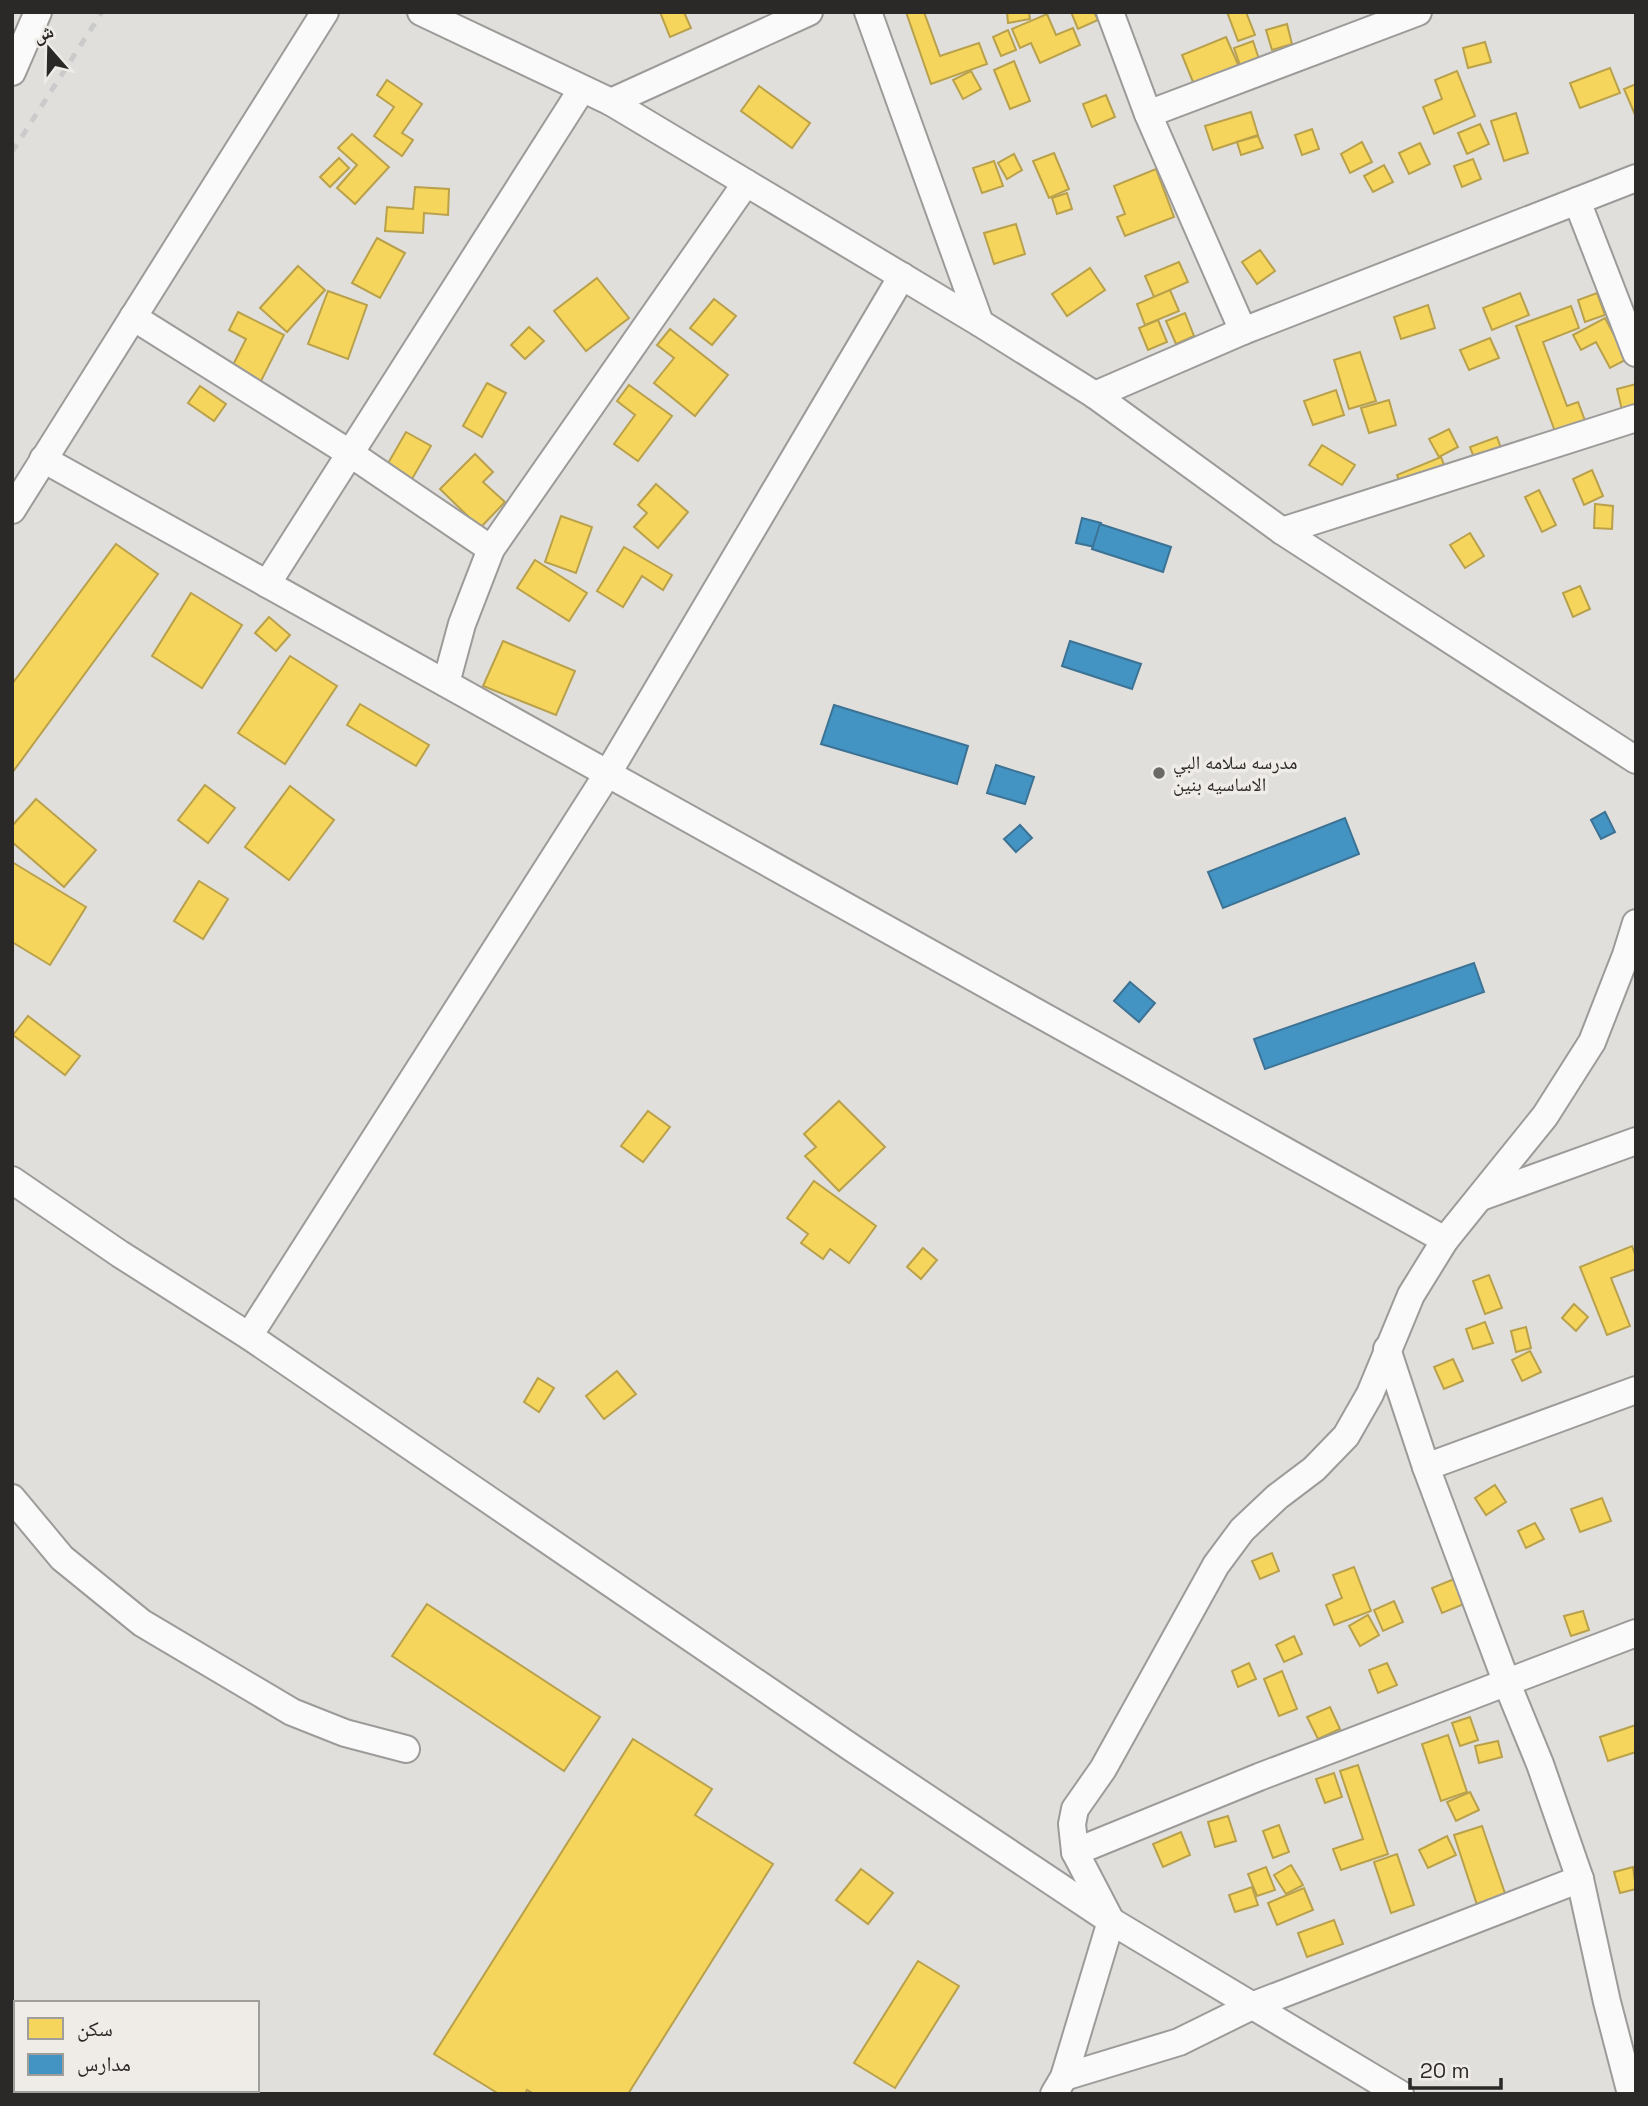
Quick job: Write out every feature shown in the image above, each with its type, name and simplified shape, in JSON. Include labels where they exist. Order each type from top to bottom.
[{"type":"street","points":[[12,72],[38,12]]},
{"type":"street","points":[[12,510],[325,12]]},
{"type":"street","points":[[421,12],[611,102],[980,323],[1095,394],[1282,531],[1636,761]]},
{"type":"street","points":[[611,102],[810,12]]},
{"type":"street","points":[[868,12],[980,323]]},
{"type":"street","points":[[1110,12],[1148,114],[1243,331]]},
{"type":"street","points":[[1148,114],[1418,12]]},
{"type":"street","points":[[267,584],[582,89]]},
{"type":"street","points":[[1095,394],[1243,331],[1636,177]]},
{"type":"street","points":[[446,683],[462,624],[491,549],[746,183]]},
{"type":"street","points":[[1577,201],[1636,354]]},
{"type":"street","points":[[248,1336],[608,773],[902,276]]},
{"type":"street","points":[[133,317],[351,454],[491,549]]},
{"type":"street","points":[[1282,531],[1636,418]]},
{"type":"street","points":[[43,459],[1445,1240]]},
{"type":"street","points":[[1058,2085],[1111,1920],[1075,1852],[1072,1824],[1075,1809],[1103,1769],[1216,1565],[1242,1530],[1277,1497],[1314,1469],[1346,1436],[1370,1394],[1411,1295],[1445,1240],[1545,1116],[1592,1042],[1636,923]]},
{"type":"street","points":[[1479,1198],[1636,1141]]},
{"type":"street","points":[[12,1180],[120,1254],[248,1336],[852,1748],[1111,1920],[1400,2094]]},
{"type":"street","points":[[1387,1349],[1426,1467],[1540,1764],[1580,1879],[1607,2003],[1631,2094]]},
{"type":"street","points":[[1426,1467],[1636,1390]]},
{"type":"street","points":[[12,1498],[62,1558],[142,1623],[292,1712],[345,1732],[406,1749]]},
{"type":"street","points":[[1075,1852],[1259,1777],[1636,1633]]},
{"type":"street","points":[[1058,2085],[1179,2042],[1254,2006],[1580,1879]]},
{"type":"building: سكن","points":[[660,12],[684,12],[691,28],[670,37]]},
{"type":"building: سكن","points":[[906,12],[924,12],[940,56],[979,43],[987,64],[931,84]]},
{"type":"building: سكن","points":[[1007,12],[1029,12],[1030,19],[1008,23]]},
{"type":"building: سكن","points":[[1071,12],[1094,12],[1098,20],[1078,29]]},
{"type":"building: سكن","points":[[1227,12],[1246,12],[1255,35],[1238,41]]},
{"type":"building: سكن","points":[[1047,14],[1056,35],[1073,28],[1080,45],[1040,63],[1031,43],[1020,48],[1012,29]]},
{"type":"building: سكن","points":[[1287,24],[1292,44],[1272,50],[1266,30]]},
{"type":"building: سكن","points":[[1008,30],[1016,50],[1001,56],[993,37]]},
{"type":"building: سكن","points":[[1226,37],[1240,69],[1195,87],[1182,55]]},
{"type":"building: سكن","points":[[1253,41],[1261,65],[1242,71],[1234,48]]},
{"type":"building: سكن","points":[[1485,42],[1491,62],[1468,68],[1463,48]]},
{"type":"building: سكن","points":[[1014,61],[1030,101],[1010,109],[994,70]]},
{"type":"building: سكن","points":[[1610,68],[1620,93],[1580,108],[1570,83]]},
{"type":"building: سكن","points":[[971,71],[981,89],[963,99],[953,80]]},
{"type":"building: سكن","points":[[1457,71],[1475,116],[1434,134],[1423,107],[1442,99],[1435,80]]},
{"type":"building: سكن","points":[[387,80],[422,104],[402,133],[413,140],[402,156],[374,136],[394,107],[377,95]]},
{"type":"building: سكن","points":[[1636,84],[1636,117],[1624,89]]},
{"type":"building: سكن","points":[[759,86],[810,123],[792,148],[741,111]]},
{"type":"building: سكن","points":[[1106,95],[1115,117],[1092,127],[1083,104]]},
{"type":"building: سكن","points":[[1251,112],[1258,135],[1213,150],[1205,126]]},
{"type":"building: سكن","points":[[1516,113],[1528,153],[1504,161],[1491,121]]},
{"type":"building: سكن","points":[[1480,124],[1489,144],[1467,154],[1458,133]]},
{"type":"building: سكن","points":[[1312,129],[1319,149],[1302,155],[1295,135]]},
{"type":"building: سكن","points":[[352,134],[389,167],[355,204],[337,188],[357,165],[338,148]]},
{"type":"building: سكن","points":[[1258,136],[1263,148],[1241,155],[1237,142]]},
{"type":"building: سكن","points":[[1362,142],[1372,162],[1350,173],[1341,154]]},
{"type":"building: سكن","points":[[1420,143],[1430,164],[1409,174],[1399,153]]},
{"type":"building: سكن","points":[[1054,153],[1069,189],[1049,198],[1033,161]]},
{"type":"building: سكن","points":[[1014,154],[1022,170],[1007,179],[998,163]]},
{"type":"building: سكن","points":[[339,158],[349,168],[330,187],[320,177]]},
{"type":"building: سكن","points":[[1473,159],[1481,179],[1462,187],[1454,166]]},
{"type":"building: سكن","points":[[994,161],[1003,186],[982,193],[973,168]]},
{"type":"building: سكن","points":[[1384,165],[1393,182],[1373,192],[1364,176]]},
{"type":"building: سكن","points":[[1156,169],[1174,217],[1125,236],[1117,217],[1125,214],[1114,186]]},
{"type":"building: سكن","points":[[415,187],[449,189],[448,215],[424,213],[423,233],[385,231],[387,207],[413,209]]},
{"type":"building: سكن","points":[[1067,193],[1072,209],[1057,214],[1052,198]]},
{"type":"building: سكن","points":[[1016,224],[1025,254],[994,264],[984,233]]},
{"type":"building: سكن","points":[[377,238],[405,253],[380,298],[352,283]]},
{"type":"building: سكن","points":[[1260,250],[1275,271],[1257,284],[1242,262]]},
{"type":"building: سكن","points":[[1179,262],[1188,282],[1154,297],[1145,276]]},
{"type":"building: سكن","points":[[298,266],[325,290],[287,332],[260,308]]},
{"type":"building: سكن","points":[[1090,268],[1105,290],[1067,316],[1052,294]]},
{"type":"building: سكن","points":[[597,278],[629,318],[586,351],[554,311]]},
{"type":"building: سكن","points":[[1170,290],[1179,311],[1145,325],[1137,304]]},
{"type":"building: سكن","points":[[328,291],[367,305],[348,359],[308,344]]},
{"type":"building: سكن","points":[[1520,293],[1529,315],[1492,330],[1483,308]]},
{"type":"building: سكن","points":[[1597,293],[1605,315],[1585,322],[1578,300]]},
{"type":"building: سكن","points":[[714,299],[736,316],[712,345],[690,328]]},
{"type":"building: سكن","points":[[1428,305],[1435,328],[1401,339],[1394,317]]},
{"type":"building: سكن","points":[[1571,306],[1579,328],[1543,342],[1567,406],[1578,402],[1587,426],[1557,437],[1516,326]]},
{"type":"building: سكن","points":[[238,312],[284,335],[258,387],[229,373],[246,339],[229,330]]},
{"type":"building: سكن","points":[[1185,313],[1194,336],[1176,344],[1166,321]]},
{"type":"building: سكن","points":[[1605,318],[1627,359],[1610,368],[1596,342],[1581,350],[1573,335]]},
{"type":"building: سكن","points":[[1158,320],[1167,342],[1148,350],[1139,328]]},
{"type":"building: سكن","points":[[529,327],[544,341],[525,359],[511,345]]},
{"type":"building: سكن","points":[[670,329],[728,375],[695,416],[654,383],[674,358],[657,345]]},
{"type":"building: سكن","points":[[1490,338],[1499,358],[1469,370],[1460,350]]},
{"type":"building: سكن","points":[[1360,352],[1376,401],[1349,409],[1334,360]]},
{"type":"building: سكن","points":[[487,383],[506,393],[482,437],[463,426]]},
{"type":"building: سكن","points":[[1636,384],[1636,406],[1622,410],[1617,389]]},
{"type":"building: سكن","points":[[629,385],[672,416],[638,461],[614,444],[635,415],[617,401]]},
{"type":"building: سكن","points":[[200,386],[226,404],[214,421],[188,403]]},
{"type":"building: سكن","points":[[1336,390],[1344,415],[1313,425],[1304,401]]},
{"type":"building: سكن","points":[[1389,400],[1396,425],[1369,433],[1361,408]]},
{"type":"building: سكن","points":[[1449,429],[1458,447],[1439,457],[1429,439]]},
{"type":"building: سكن","points":[[406,432],[431,446],[412,479],[387,465]]},
{"type":"building: سكن","points":[[1497,437],[1506,462],[1479,471],[1470,447]]},
{"type":"building: سكن","points":[[1322,445],[1355,465],[1342,485],[1309,465]]},
{"type":"building: سكن","points":[[475,454],[493,472],[483,482],[505,502],[480,528],[440,489]]},
{"type":"building: سكن","points":[[1441,457],[1448,475],[1404,493],[1397,475]]},
{"type":"building: سكن","points":[[1592,470],[1603,496],[1584,505],[1573,479]]},
{"type":"building: سكن","points":[[656,484],[688,512],[658,548],[634,527],[647,513],[638,505]]},
{"type":"building: سكن","points":[[1539,490],[1556,525],[1542,532],[1525,497]]},
{"type":"building: سكن","points":[[1595,504],[1613,506],[1612,529],[1594,528]]},
{"type":"building: سكن","points":[[561,516],[592,527],[576,573],[545,562]]},
{"type":"building: سكن","points":[[1470,533],[1484,556],[1465,568],[1450,545]]},
{"type":"building: سكن","points":[[116,544],[158,574],[12,773],[12,684]]},
{"type":"building: سكن","points":[[624,547],[672,575],[663,590],[642,576],[623,607],[597,591]]},
{"type":"building: سكن","points":[[535,560],[587,593],[569,621],[517,588]]},
{"type":"building: سكن","points":[[1580,586],[1590,609],[1573,617],[1563,593]]},
{"type":"building: سكن","points":[[191,593],[242,625],[202,688],[152,656]]},
{"type":"building: سكن","points":[[269,617],[290,635],[276,651],[255,633]]},
{"type":"building: سكن","points":[[503,641],[575,671],[556,715],[483,686]]},
{"type":"building: سكن","points":[[290,656],[337,686],[285,764],[238,733]]},
{"type":"building: سكن","points":[[360,704],[429,745],[416,766],[347,725]]},
{"type":"building: سكن","points":[[205,785],[235,808],[208,843],[178,820]]},
{"type":"building: سكن","points":[[290,786],[334,820],[289,880],[245,847]]},
{"type":"building: سكن","points":[[36,799],[96,850],[64,887],[12,842],[12,826]]},
{"type":"building: سكن","points":[[12,862],[86,907],[50,965],[12,942]]},
{"type":"building: سكن","points":[[199,881],[228,899],[203,939],[174,921]]},
{"type":"building: سكن","points":[[28,1016],[80,1056],[65,1075],[13,1035]]},
{"type":"building: سكن","points":[[839,1101],[885,1147],[839,1191],[805,1156],[816,1147],[804,1134]]},
{"type":"building: سكن","points":[[648,1111],[670,1127],[643,1162],[621,1146]]},
{"type":"building: سكن","points":[[814,1181],[876,1226],[849,1263],[830,1249],[823,1259],[801,1243],[808,1234],[787,1218]]},
{"type":"building: سكن","points":[[1632,1246],[1636,1269],[1611,1278],[1630,1326],[1607,1335],[1580,1267]]},
{"type":"building: سكن","points":[[923,1248],[937,1260],[921,1279],[907,1267]]},
{"type":"building: سكن","points":[[1489,1275],[1502,1308],[1485,1314],[1473,1281]]},
{"type":"building: سكن","points":[[1574,1304],[1588,1317],[1576,1331],[1562,1318]]},
{"type":"building: سكن","points":[[1485,1322],[1493,1343],[1473,1349],[1466,1329]]},
{"type":"building: سكن","points":[[1526,1327],[1531,1348],[1516,1352],[1511,1331]]},
{"type":"building: سكن","points":[[1530,1351],[1541,1372],[1522,1381],[1512,1360]]},
{"type":"building: سكن","points":[[1453,1359],[1463,1381],[1444,1389],[1434,1367]]},
{"type":"building: سكن","points":[[617,1371],[636,1394],[604,1419],[586,1396]]},
{"type":"building: سكن","points":[[538,1378],[554,1388],[539,1412],[524,1402]]},
{"type":"building: سكن","points":[[1495,1485],[1506,1502],[1486,1515],[1475,1498]]},
{"type":"building: سكن","points":[[1602,1498],[1611,1521],[1580,1532],[1571,1509]]},
{"type":"building: سكن","points":[[1535,1523],[1544,1539],[1526,1548],[1518,1531]]},
{"type":"building: سكن","points":[[1272,1553],[1279,1571],[1260,1579],[1252,1561]]},
{"type":"building: سكن","points":[[1354,1567],[1371,1611],[1334,1625],[1326,1605],[1342,1598],[1333,1575]]},
{"type":"building: سكن","points":[[1454,1579],[1464,1604],[1442,1613],[1432,1588]]},
{"type":"building: سكن","points":[[1394,1601],[1403,1622],[1383,1631],[1374,1610]]},
{"type":"building: سكن","points":[[427,1604],[600,1717],[564,1771],[392,1656]]},
{"type":"building: سكن","points":[[1583,1611],[1589,1630],[1571,1636],[1564,1616]]},
{"type":"building: سكن","points":[[1368,1615],[1379,1635],[1360,1646],[1349,1626]]},
{"type":"building: سكن","points":[[1294,1636],[1302,1654],[1284,1662],[1276,1645]]},
{"type":"building: سكن","points":[[1249,1663],[1256,1679],[1238,1687],[1232,1671]]},
{"type":"building: سكن","points":[[1387,1663],[1397,1685],[1378,1693],[1369,1670]]},
{"type":"building: سكن","points":[[1282,1671],[1297,1709],[1279,1716],[1264,1679]]},
{"type":"building: سكن","points":[[1330,1707],[1340,1729],[1318,1739],[1307,1717]]},
{"type":"building: سكن","points":[[1470,1717],[1478,1740],[1460,1746],[1452,1723]]},
{"type":"building: سكن","points":[[1636,1725],[1636,1752],[1608,1761],[1600,1737]]},
{"type":"building: سكن","points":[[1448,1735],[1467,1792],[1441,1801],[1422,1744]]},
{"type":"building: سكن","points":[[633,1739],[712,1789],[695,1815],[773,1864],[628,2094],[534,2094],[527,2090],[525,2094],[499,2094],[434,2054]]},
{"type":"building: سكن","points":[[1498,1741],[1502,1757],[1479,1763],[1475,1746]]},
{"type":"building: سكن","points":[[1358,1765],[1388,1854],[1341,1870],[1333,1849],[1363,1839],[1340,1771]]},
{"type":"building: سكن","points":[[1334,1773],[1342,1797],[1325,1803],[1316,1779]]},
{"type":"building: سكن","points":[[1470,1792],[1479,1810],[1456,1821],[1447,1802]]},
{"type":"building: سكن","points":[[1228,1816],[1236,1841],[1215,1847],[1208,1822]]},
{"type":"building: سكن","points":[[1279,1825],[1289,1852],[1273,1858],[1263,1831]]},
{"type":"building: سكن","points":[[1482,1826],[1510,1908],[1481,1917],[1454,1835]]},
{"type":"building: سكن","points":[[1181,1832],[1190,1855],[1163,1867],[1153,1844]]},
{"type":"building: سكن","points":[[1447,1836],[1456,1855],[1428,1868],[1419,1850]]},
{"type":"building: سكن","points":[[1397,1854],[1414,1905],[1391,1913],[1374,1862]]},
{"type":"building: سكن","points":[[1291,1865],[1303,1885],[1286,1894],[1274,1875]]},
{"type":"building: سكن","points":[[1266,1867],[1275,1890],[1257,1896],[1248,1874]]},
{"type":"building: سكن","points":[[1633,1867],[1636,1889],[1620,1893],[1614,1872]]},
{"type":"building: سكن","points":[[861,1869],[893,1893],[868,1924],[836,1900]]},
{"type":"building: سكن","points":[[1252,1887],[1258,1905],[1235,1912],[1229,1895]]},
{"type":"building: سكن","points":[[1304,1888],[1313,1910],[1277,1925],[1268,1903]]},
{"type":"building: سكن","points":[[1334,1920],[1343,1944],[1307,1957],[1298,1933]]},
{"type":"building: سكن","points":[[918,1961],[959,1986],[895,2088],[854,2063]]},
{"type":"building: مدارس","points":[[1082,518],[1101,523],[1095,547],[1076,543]]},
{"type":"building: مدارس","points":[[1100,524],[1171,547],[1163,572],[1092,549]]},
{"type":"building: مدارس","points":[[1070,641],[1141,664],[1132,689],[1062,666]]},
{"type":"building: مدارس","points":[[834,705],[968,746],[957,784],[821,744]]},
{"type":"building: مدارس","points":[[996,765],[1034,777],[1025,804],[987,793]]},
{"type":"building: مدارس","points":[[1605,812],[1615,832],[1601,839],[1591,820]]},
{"type":"building: مدارس","points":[[1345,818],[1359,854],[1223,908],[1208,872]]},
{"type":"building: مدارس","points":[[1020,825],[1032,838],[1016,852],[1004,839]]},
{"type":"building: مدارس","points":[[1474,963],[1484,992],[1265,1069],[1254,1039]]},
{"type":"building: مدارس","points":[[1130,982],[1155,1003],[1139,1022],[1114,1001]]},
{"type":"railway","points":[[12,152],[102,12]]},
{"type":"place","name":"مدرسه سلامه البي الاساسيه بنين","points":[[1159,773]]}]
